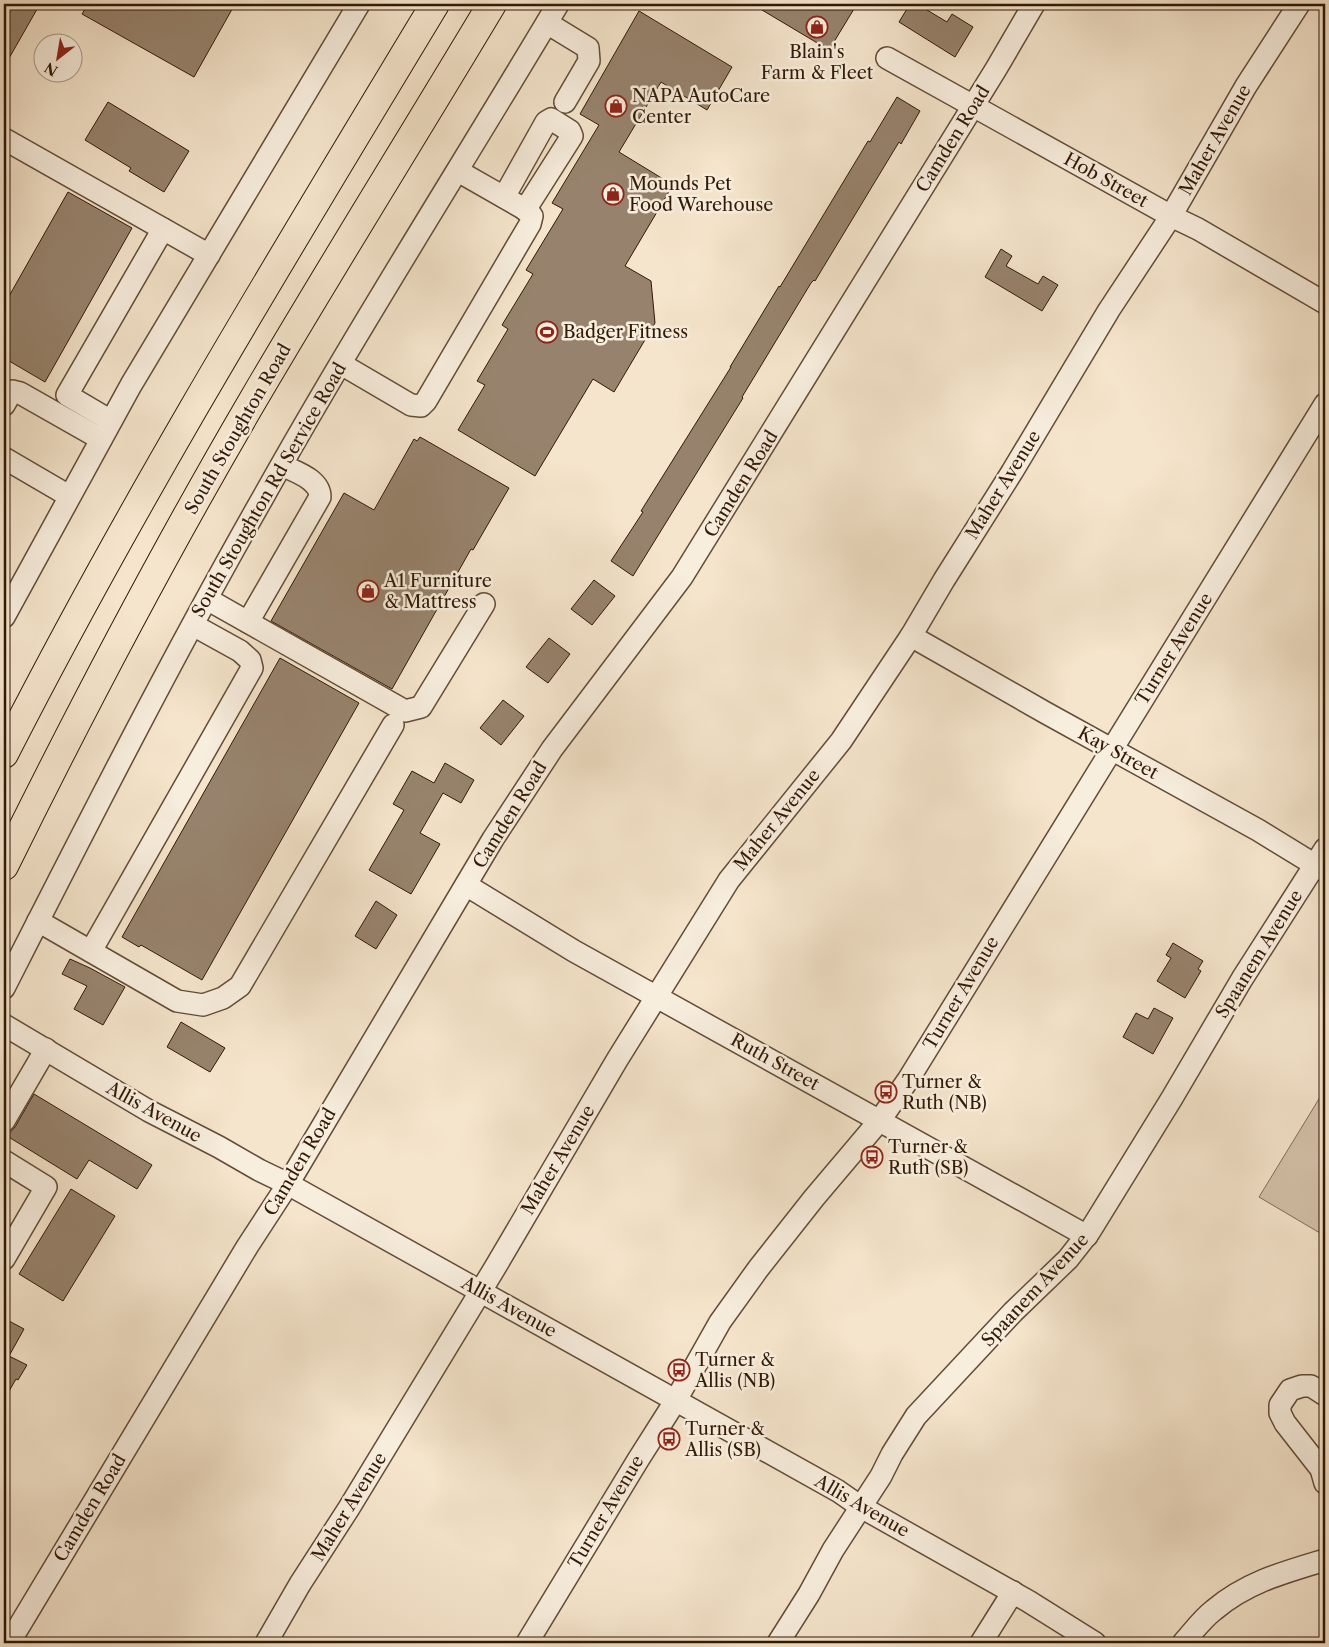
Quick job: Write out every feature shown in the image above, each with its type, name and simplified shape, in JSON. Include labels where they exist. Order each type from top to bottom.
[{"type":"main road","points":[[4,754],[83,604],[158,468],[435,4]]},
{"type":"main road","name":"South Stoughton Road","points":[[4,866],[137,606],[247,410],[492,4]]},
{"type":"street","points":[[4,616],[106,430],[359,4]]},
{"type":"street","name":"South Stoughton Rd Service Road","points":[[4,988],[121,759],[282,465],[558,4]]},
{"type":"street","name":"Camden Road","points":[[9,1643],[247,1247],[288,1184],[493,839],[552,749],[648,624],[692,563],[973,107],[1034,4]]},
{"type":"street","name":"Maher Avenue","points":[[266,1643],[300,1584],[349,1508],[481,1291],[656,997],[729,880],[840,741],[912,636],[944,580],[1012,472],[1109,310],[1170,216],[1246,86],[1299,4]]},
{"type":"street","points":[[546,23],[588,48],[589,61],[565,102]]},
{"type":"street","name":"Hob Street","points":[[887,58],[1170,216],[1198,229],[1325,303]]},
{"type":"street","points":[[504,198],[546,122],[551,119],[570,131],[572,136],[525,210]]},
{"type":"street","points":[[4,139],[209,254]]},
{"type":"street","points":[[341,364],[412,405],[421,406],[530,224],[532,216],[458,171]]},
{"type":"street","points":[[106,430],[67,395],[163,229]]},
{"type":"street","points":[[6,394],[20,393],[106,430]]},
{"type":"street","name":"Turner Avenue","points":[[527,1643],[676,1400],[720,1322],[758,1269],[814,1198],[880,1120],[935,1038],[1111,749],[1325,404]]},
{"type":"street","points":[[4,458],[69,496]]},
{"type":"street","points":[[248,622],[320,496],[320,490],[316,484],[282,465]]},
{"type":"street","points":[[207,599],[405,711],[421,707],[484,604]]},
{"type":"street","points":[[91,951],[252,668],[250,660],[240,651],[193,625]]},
{"type":"street","name":"Kay Street","points":[[912,636],[1111,749],[1258,830],[1322,862]]},
{"type":"street","points":[[38,921],[177,1001],[203,1005],[222,998],[240,986],[393,725]]},
{"type":"street","name":"Spaanem Avenue","points":[[778,1643],[916,1416],[1013,1312],[1068,1259],[1087,1236],[1172,1098],[1242,979],[1322,862]]},
{"type":"street","name":"Ruth Street","points":[[466,885],[574,951],[1087,1236]]},
{"type":"street","name":"Allis Avenue","points":[[4,1025],[149,1111],[288,1184],[838,1491],[862,1507],[1013,1592],[1095,1643]]},
{"type":"street","points":[[4,1121],[46,1049]]},
{"type":"street","points":[[4,1161],[46,1187],[4,1259]]},
{"type":"street","points":[[1324,1469],[1285,1423],[1280,1413],[1280,1404],[1290,1390],[1302,1386],[1311,1386],[1325,1395]]},
{"type":"street","points":[[1182,1643],[1212,1611],[1237,1592],[1276,1574],[1325,1560]]},
{"type":"street","points":[[981,1643],[1013,1592]]},
{"type":"shaded area","points":[[1325,1089],[1325,1236],[1259,1197]]},
{"type":"building","points":[[4,4],[40,4],[4,67]]},
{"type":"building","points":[[88,4],[235,4],[194,77],[82,14]]},
{"type":"building","name":"Blain's Farm & Fleet","points":[[752,4],[857,4],[829,50]]},
{"type":"building","points":[[910,4],[917,4],[947,22],[952,14],[973,27],[955,57],[899,22]]},
{"type":"building","points":[[639,11],[732,67],[707,110],[661,82],[619,152],[673,185],[625,266],[651,281],[655,323],[614,392],[593,379],[535,476],[458,430],[485,385],[477,381],[508,329],[502,325],[533,274],[526,270],[563,209],[552,203],[599,125],[580,114]]},
{"type":"building","points":[[897,97],[920,111],[901,144],[899,142],[815,281],[811,283],[743,398],[633,576],[611,561],[643,512],[641,511],[868,141],[870,142]]},
{"type":"building","points":[[108,102],[189,151],[164,192],[129,171],[131,168],[85,140]]},
{"type":"building","points":[[68,192],[132,228],[45,382],[4,358],[4,305]]},
{"type":"building","points":[[1001,249],[1012,256],[1006,266],[1038,284],[1043,276],[1058,285],[1042,311],[985,277]]},
{"type":"building","name":"A1 Furniture & Mattress","points":[[420,437],[509,488],[473,550],[471,549],[392,689],[271,621],[344,493],[374,510],[414,439],[417,441]]},
{"type":"building","points":[[594,580],[615,596],[592,625],[571,609]]},
{"type":"building","points":[[549,638],[570,654],[548,683],[526,667]]},
{"type":"building","points":[[280,658],[359,703],[202,980],[141,945],[139,947],[122,937]]},
{"type":"building","points":[[503,700],[524,716],[501,745],[480,728]]},
{"type":"building","points":[[445,763],[474,780],[461,803],[443,793],[420,833],[440,844],[411,894],[369,870],[404,810],[393,804],[412,771],[434,783]]},
{"type":"building","points":[[376,901],[397,915],[376,949],[355,936]]},
{"type":"building","points":[[1173,943],[1203,961],[1198,969],[1201,971],[1185,998],[1157,981],[1171,958],[1166,955]]},
{"type":"building","points":[[70,959],[125,987],[103,1025],[74,1009],[87,986],[62,974]]},
{"type":"building","points":[[1154,1008],[1173,1018],[1153,1054],[1123,1037],[1136,1013],[1148,1019]]},
{"type":"building","points":[[181,1022],[225,1048],[210,1072],[167,1047]]},
{"type":"building","points":[[34,1094],[152,1165],[137,1189],[89,1160],[77,1179],[7,1136],[15,1127]]},
{"type":"building","points":[[71,1189],[115,1216],[63,1301],[19,1274]]},
{"type":"building","points":[[9,1321],[24,1329],[9,1356],[27,1365],[18,1380],[16,1379],[4,1400],[4,1329]]},
{"type":"place","name":"Blain's Farm & Fleet","points":[[817,27]]},
{"type":"place","name":"NAPA AutoCare Center","points":[[616,106]]},
{"type":"place","name":"Mounds Pet Food Warehouse","points":[[613,194]]},
{"type":"place","name":"Badger Fitness","points":[[547,332]]},
{"type":"place","name":"A1 Furniture & Mattress","points":[[368,591]]},
{"type":"place","name":"Turner & Ruth (NB)","points":[[886,1092]]},
{"type":"place","name":"Turner & Ruth (SB)","points":[[872,1157]]},
{"type":"place","name":"Turner & Allis (NB)","points":[[679,1370]]},
{"type":"place","name":"Turner & Allis (SB)","points":[[669,1439]]}]
